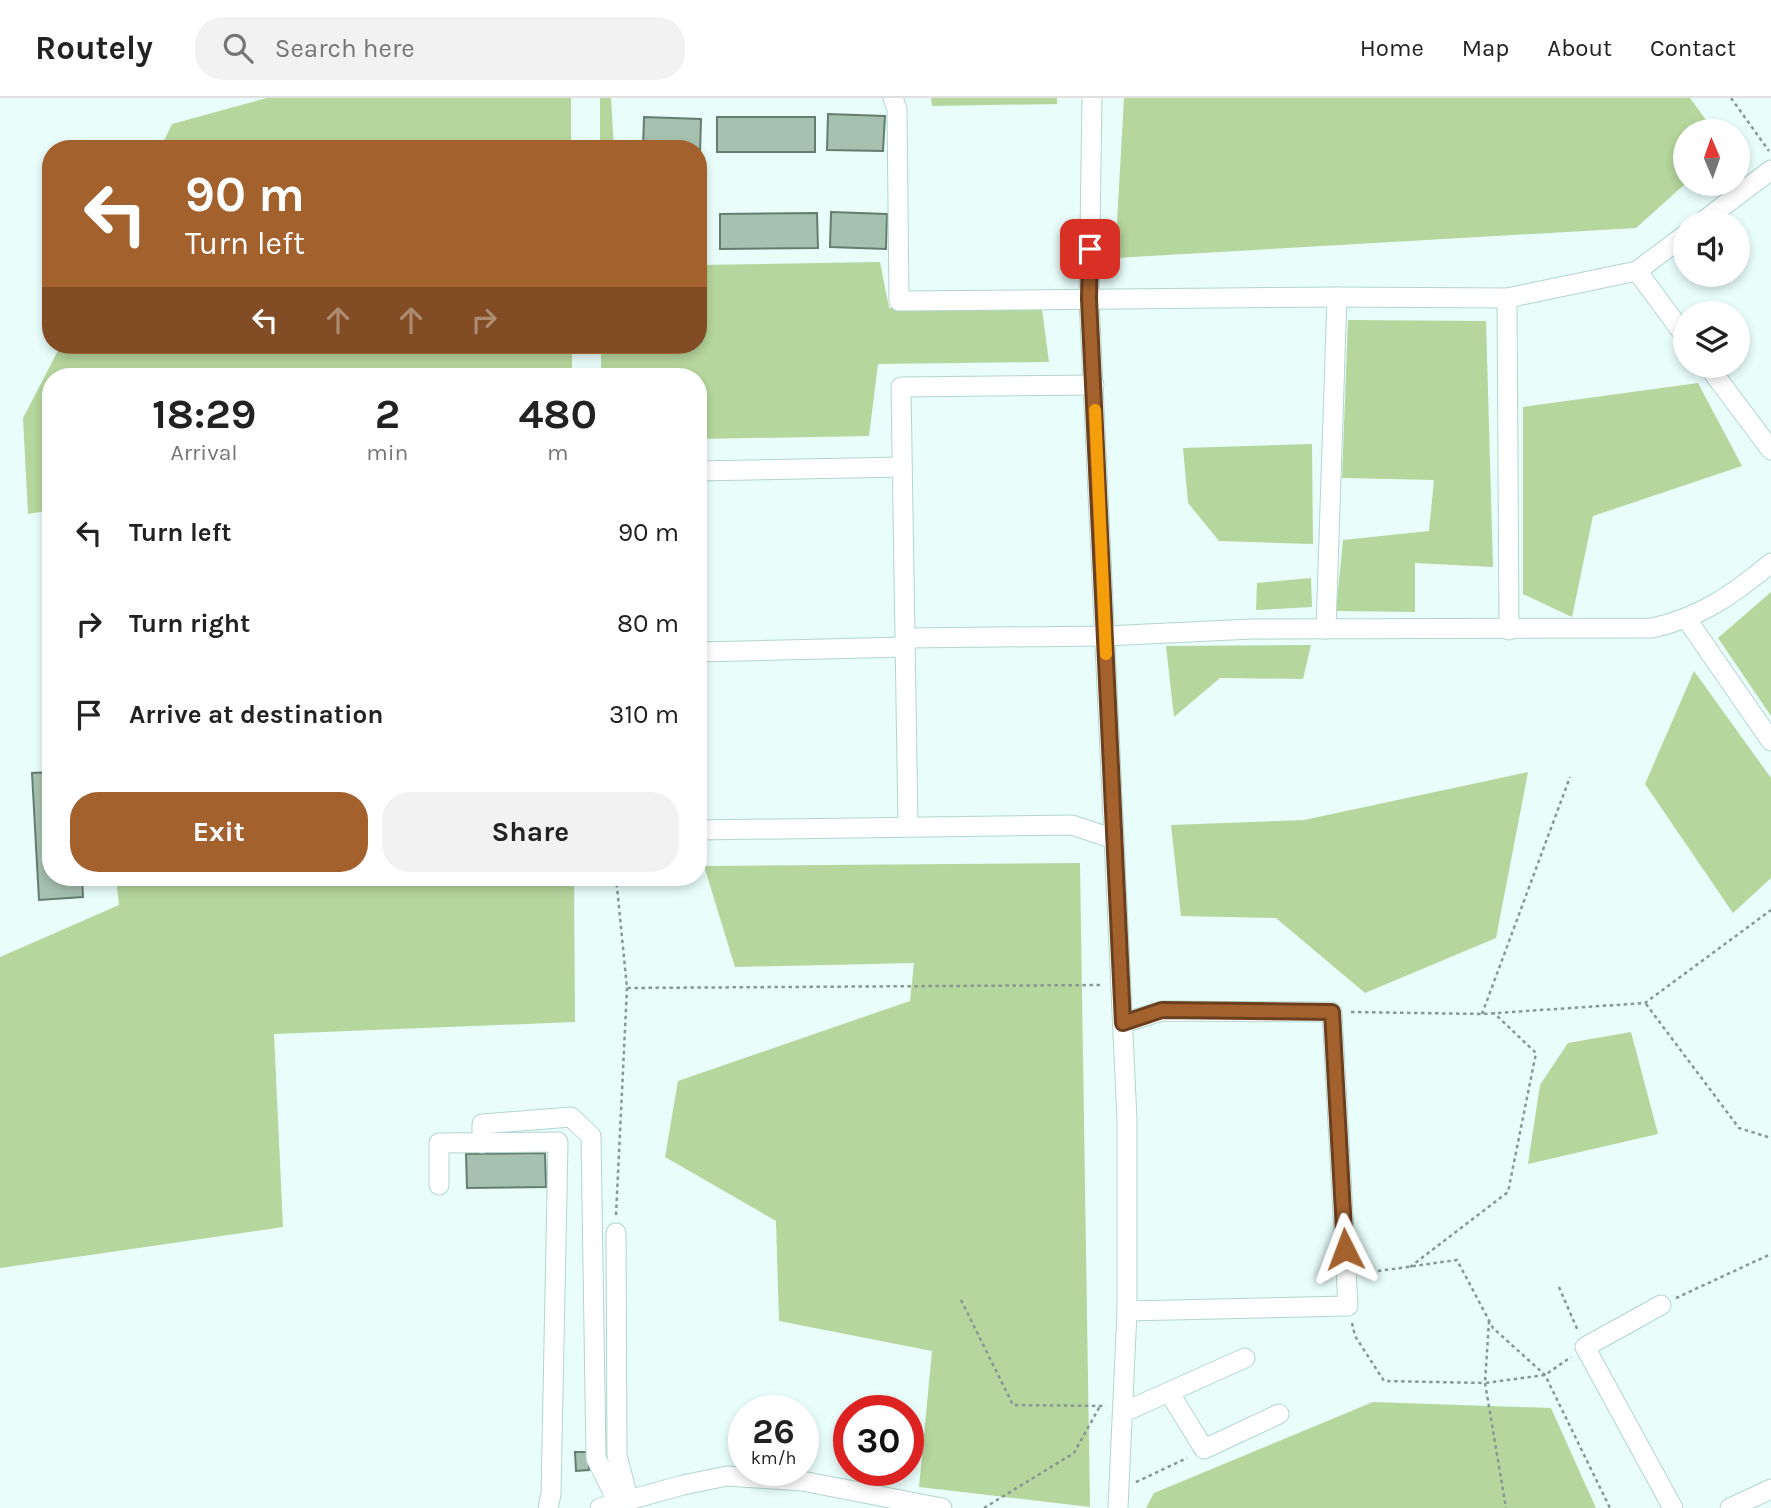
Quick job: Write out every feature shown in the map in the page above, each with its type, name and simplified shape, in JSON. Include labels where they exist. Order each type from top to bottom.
[{"type":"street","points":[[893,98],[897,108],[899,300],[1507,298],[1637,271],[1673,244]]},
{"type":"street","points":[[1092,98],[1089,299],[1127,1119],[1127,1311],[1119,1499]]},
{"type":"street","points":[[1718,210],[1771,170]]},
{"type":"street","points":[[1637,271],[1673,320]]},
{"type":"street","points":[[1326,629],[1337,297]]},
{"type":"street","points":[[1507,298],[1509,630]]},
{"type":"street","points":[[1717,378],[1771,450]]},
{"type":"street","points":[[908,826],[901,387],[1094,385]]},
{"type":"street","points":[[707,471],[902,467]]},
{"type":"street","points":[[707,652],[1252,629],[1652,628],[1686,618],[1727,599],[1771,563]]},
{"type":"street","points":[[1686,618],[1771,741]]},
{"type":"street","points":[[707,830],[1072,825],[1114,839]]},
{"type":"street","points":[[1123,1023],[1162,1010],[1332,1012],[1348,1306],[1127,1311]]},
{"type":"street","points":[[482,1143],[482,1124],[571,1116],[591,1136],[596,1458],[616,1504]]},
{"type":"street","points":[[439,1185],[439,1143],[558,1142],[551,1494],[548,1508]]},
{"type":"street","points":[[615,1233],[616,1504]]},
{"type":"street","points":[[1661,1305],[1585,1347],[1672,1508]]},
{"type":"street","points":[[1124,1410],[1245,1358]]},
{"type":"street","points":[[1169,1392],[1204,1449],[1279,1414]]},
{"type":"street","points":[[616,1504],[727,1476],[802,1481],[942,1508]]},
{"type":"street","points":[[1730,1508],[1771,1489]]},
{"type":"path","points":[[1731,98],[1771,154]]},
{"type":"path","points":[[1482,1014],[1570,777]]},
{"type":"path","points":[[615,1233],[626,988],[617,886]]},
{"type":"path","points":[[1332,1012],[1482,1014],[1645,1003],[1771,910]]},
{"type":"path","points":[[626,988],[1121,985]]},
{"type":"path","points":[[1645,1003],[1739,1128],[1771,1138]]},
{"type":"path","points":[[1410,1267],[1508,1192],[1536,1053],[1494,1013]]},
{"type":"path","points":[[1661,1305],[1771,1254]]},
{"type":"path","points":[[1346,1275],[1457,1260],[1493,1328],[1545,1375],[1610,1508]]},
{"type":"path","points":[[1348,1306],[1355,1336],[1384,1381],[1485,1383],[1545,1375],[1585,1347],[1559,1287]]},
{"type":"path","points":[[961,1300],[1013,1405],[1100,1406],[1124,1410]]},
{"type":"path","points":[[1489,1321],[1485,1383],[1506,1508]]},
{"type":"path","points":[[984,1508],[1074,1453],[1100,1406]]},
{"type":"path","points":[[1119,1499],[1204,1449]]},
{"type":"green space","points":[[267,98],[571,98],[571,140],[164,140],[172,124]]},
{"type":"green space","points":[[600,98],[611,98],[613,140],[600,140]]},
{"type":"green space","points":[[931,98],[1057,98],[1057,104],[932,106]]},
{"type":"green space","points":[[1124,98],[1690,98],[1705,119],[1673,119],[1673,195],[1636,228],[1115,258]]},
{"type":"green space","points":[[880,262],[889,308],[1042,309],[1049,362],[878,364],[869,436],[707,439],[707,368],[601,368],[601,354],[707,354],[707,265]]},
{"type":"green space","points":[[1348,320],[1486,321],[1493,567],[1415,563],[1415,612],[1336,611],[1343,540],[1429,531],[1434,480],[1342,478]]},
{"type":"green space","points":[[56,354],[572,354],[572,368],[49,368]]},
{"type":"green space","points":[[42,382],[42,512],[28,514],[23,418]]},
{"type":"green space","points":[[1698,383],[1742,466],[1593,516],[1572,617],[1523,594],[1523,407]]},
{"type":"green space","points":[[1312,444],[1313,544],[1219,541],[1188,503],[1183,448]]},
{"type":"green space","points":[[1311,578],[1312,607],[1256,610],[1257,583]]},
{"type":"green space","points":[[1771,592],[1771,716],[1718,638]]},
{"type":"green space","points":[[1311,645],[1303,679],[1220,678],[1174,717],[1166,646]]},
{"type":"green space","points":[[1694,671],[1771,778],[1771,878],[1733,913],[1645,784]]},
{"type":"green space","points":[[1528,772],[1496,938],[1365,993],[1276,918],[1181,916],[1171,825],[1304,820]]},
{"type":"green space","points":[[1080,863],[1090,1507],[919,1487],[924,1486],[924,1435],[932,1351],[779,1321],[776,1221],[665,1157],[678,1081],[910,1001],[914,963],[735,967],[707,876],[707,866]]},
{"type":"green space","points":[[117,886],[574,886],[575,1022],[274,1034],[283,1227],[0,1268],[0,957],[119,905]]},
{"type":"green space","points":[[1631,1032],[1658,1134],[1528,1164],[1540,1085],[1568,1043]]},
{"type":"green space","points":[[1373,1402],[1551,1408],[1596,1508],[1146,1508],[1154,1493]]},
{"type":"building","points":[[828,114],[885,116],[883,151],[827,150]]},
{"type":"building","points":[[644,117],[701,119],[700,140],[643,140]]},
{"type":"building","points":[[717,117],[815,117],[815,152],[717,152]]},
{"type":"building","points":[[831,212],[887,214],[886,249],[830,247]]},
{"type":"building","points":[[817,213],[818,248],[720,249],[720,214]]},
{"type":"building","points":[[42,772],[42,886],[82,886],[83,897],[39,900],[32,773]]},
{"type":"building","points":[[545,1153],[546,1187],[467,1188],[466,1154]]},
{"type":"building","points":[[575,1452],[589,1452],[589,1470],[576,1471]]},
{"type":"slow traffic","points":[[1095,410],[1106,654]]},
{"type":"route","points":[[1090,249],[1089,299],[1123,1023],[1162,1010],[1332,1012],[1345,1249]]}]
